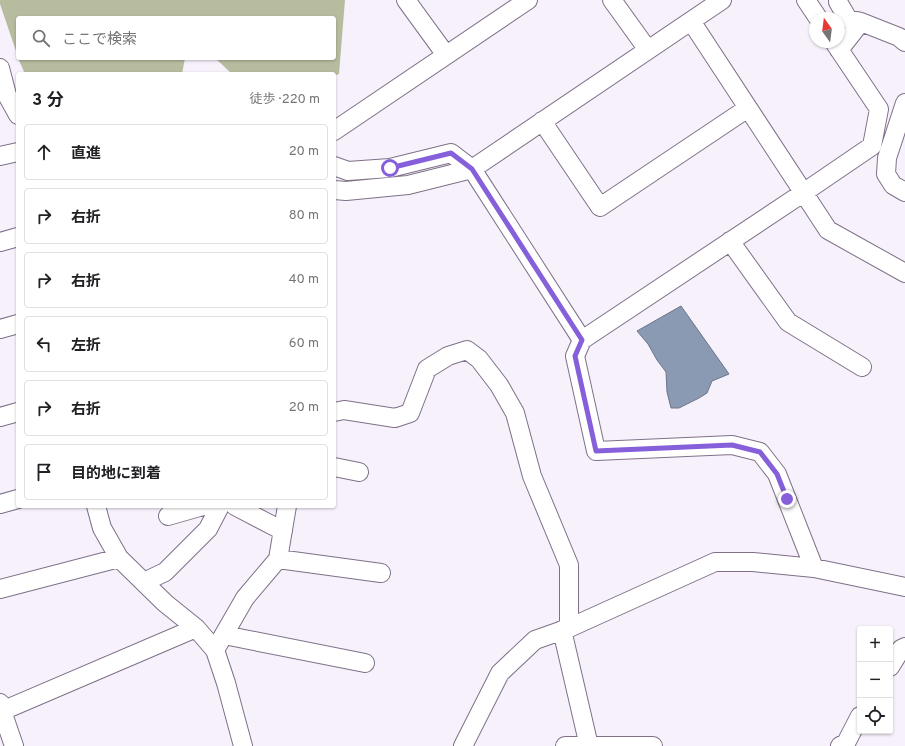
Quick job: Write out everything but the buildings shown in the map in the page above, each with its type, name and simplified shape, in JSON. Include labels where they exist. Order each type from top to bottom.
[{"type":"street","points":[[406,0],[446,55]]},
{"type":"street","points":[[336,130],[528,0]]},
{"type":"street","points":[[612,0],[648,50]]},
{"type":"street","points":[[336,190],[346,191],[408,185],[472,169],[722,0]]},
{"type":"street","points":[[806,0],[814,12]]},
{"type":"street","points":[[838,0],[848,19],[861,22],[899,37],[905,42]]},
{"type":"street","points":[[690,21],[828,230],[905,273]]},
{"type":"street","points":[[845,38],[861,22]]},
{"type":"street","points":[[814,568],[777,474],[760,452],[732,445],[596,451],[575,356],[582,340],[872,146],[879,109],[838,48]]},
{"type":"street","points":[[0,68],[6,95],[16,112]]},
{"type":"street","points":[[905,103],[887,158],[886,174],[893,185],[905,192]]},
{"type":"street","points":[[542,121],[600,207],[748,108]]},
{"type":"street","points":[[0,156],[16,152]]},
{"type":"street","points":[[336,167],[348,171],[390,168],[451,153],[472,169],[582,340]]},
{"type":"street","points":[[0,242],[16,238]]},
{"type":"street","points":[[730,241],[788,322],[862,368]]},
{"type":"street","points":[[0,329],[16,325]]},
{"type":"street","points":[[336,412],[344,410],[395,418],[410,413],[427,369],[448,356],[467,350],[479,359],[499,385],[515,413],[532,476],[569,565],[565,629],[589,746]]},
{"type":"street","points":[[0,417],[16,413]]},
{"type":"street","points":[[336,467],[359,472]]},
{"type":"street","points":[[0,504],[16,500]]},
{"type":"street","points":[[97,508],[102,528],[119,558],[165,603],[196,628],[219,643],[366,663]]},
{"type":"street","points":[[168,516],[196,508]]},
{"type":"street","points":[[144,582],[165,572],[208,529],[219,508]]},
{"type":"street","points":[[240,508],[282,531]]},
{"type":"street","points":[[243,746],[226,683],[219,643],[245,598],[278,559],[287,508]]},
{"type":"street","points":[[0,590],[119,558]]},
{"type":"street","points":[[278,559],[381,573]]},
{"type":"street","points":[[463,746],[500,673],[535,640],[565,629],[715,562],[753,562],[814,568],[905,587]]},
{"type":"street","points":[[14,746],[1,707],[196,628]]},
{"type":"street","points":[[893,662],[901,650],[905,647]]},
{"type":"street","points":[[840,746],[846,743],[857,722]]},
{"type":"street","points":[[565,746],[653,746]]},
{"type":"green space","points":[[0,0],[345,0],[339,74],[336,75],[336,72],[230,72],[217,60],[336,60],[336,16],[16,16],[16,51]]},
{"type":"green space","points":[[19,60],[185,60],[182,72],[24,72]]},
{"type":"water","points":[[681,306],[729,374],[712,381],[707,393],[699,398],[679,408],[671,408],[667,392],[666,372],[648,344],[637,331]]},
{"type":"route","points":[[390,168],[451,153],[472,169],[582,340],[575,356],[596,451],[732,445],[760,452],[777,474],[787,499]]}]
